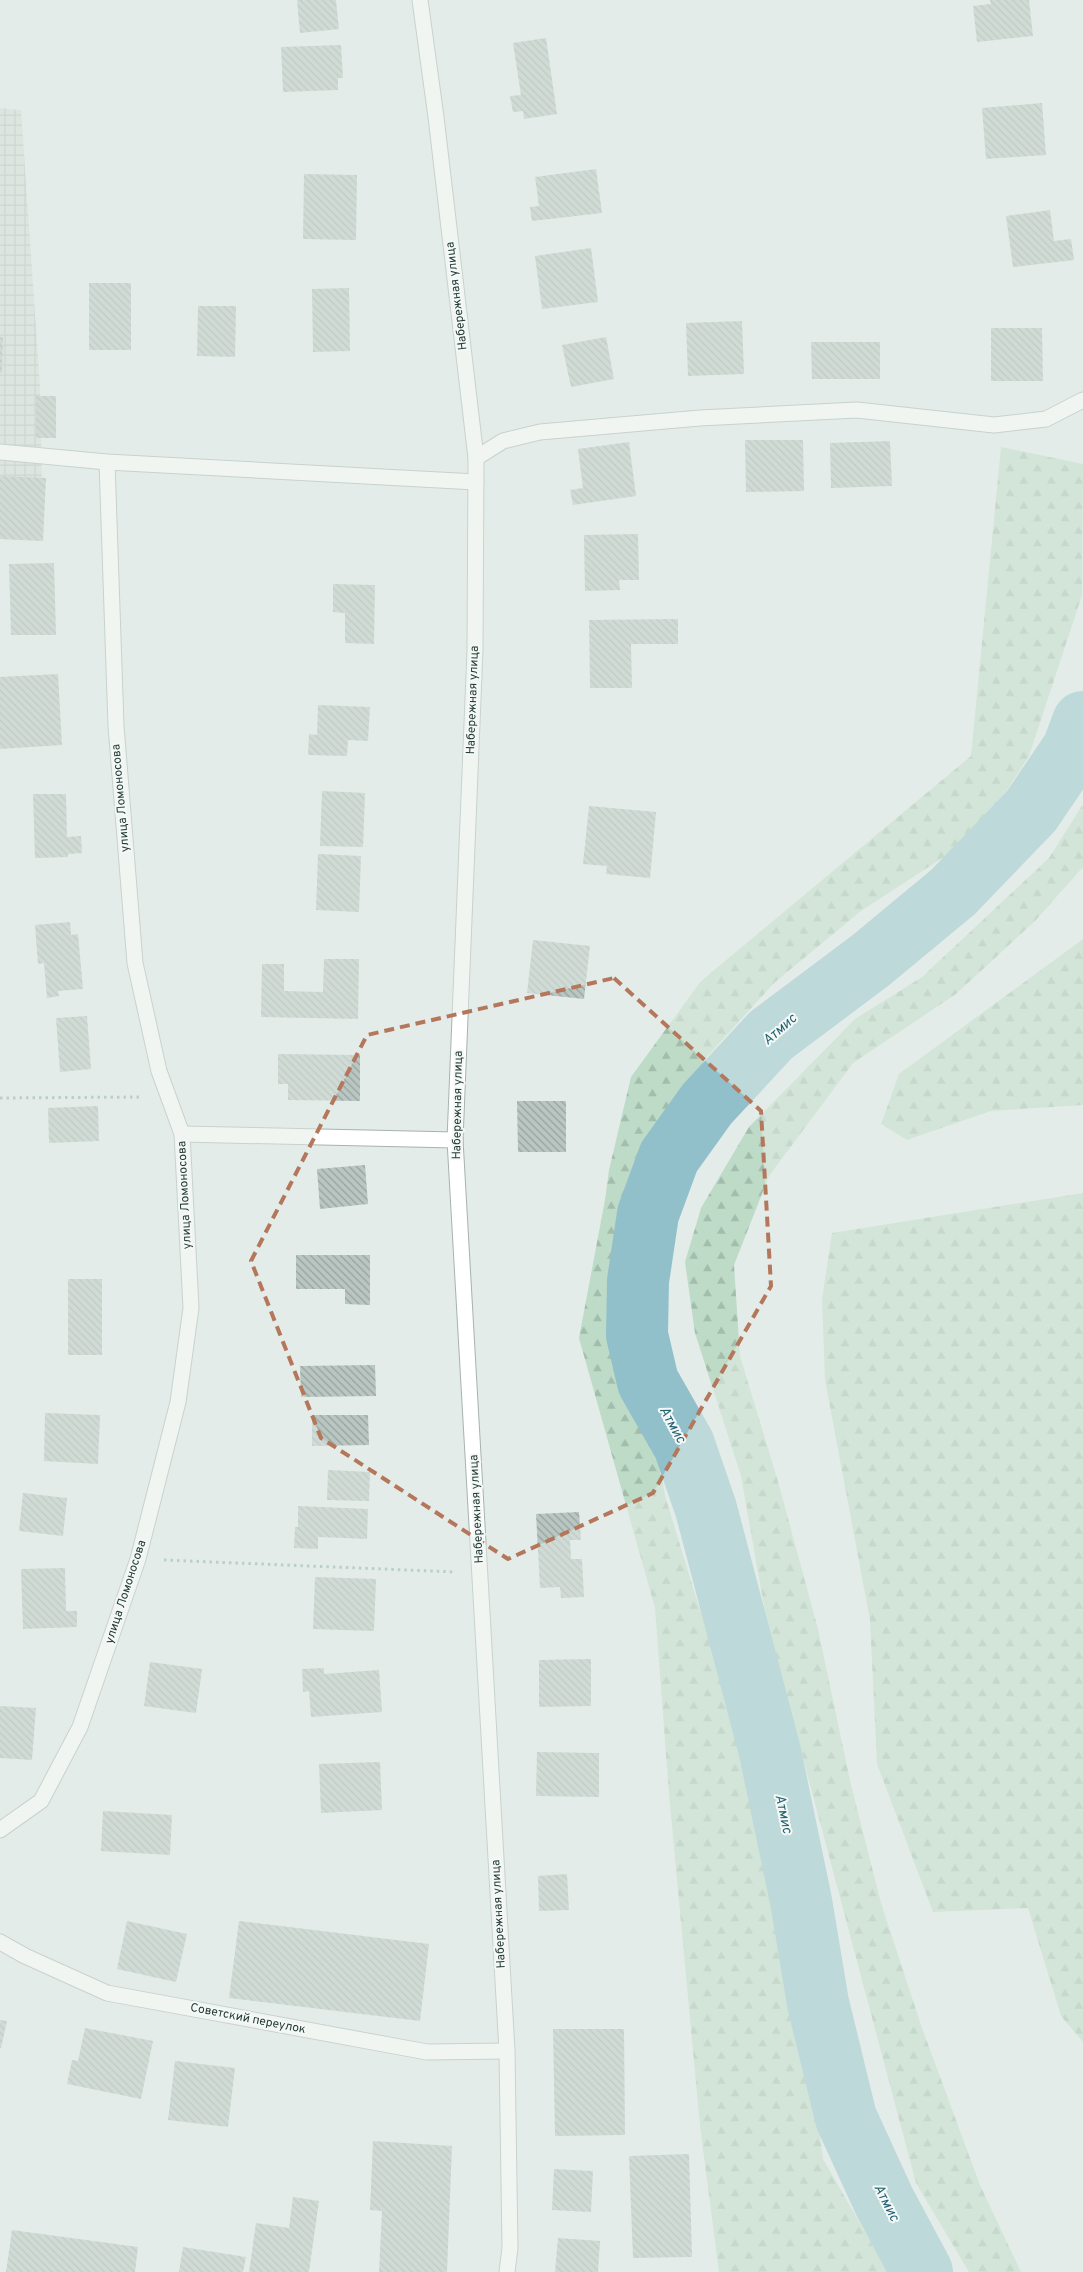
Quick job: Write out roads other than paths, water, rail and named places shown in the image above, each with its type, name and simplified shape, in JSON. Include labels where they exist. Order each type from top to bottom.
[{"type":"street","name":"Набережная улица","points":[[420,0],[436,117],[476,458],[475,650],[455,1140],[507,2052],[510,2248],[507,2272]]},
{"type":"street","points":[[476,458],[503,441],[540,432],[700,418],[857,410],[994,426],[1046,419],[1083,400]]},
{"type":"street","points":[[0,452],[107,462],[476,482]]},
{"type":"street","name":"улица Ломоносова","points":[[0,1830],[41,1801],[80,1727],[138,1559],[178,1402],[191,1308],[182,1134],[159,1071],[135,963],[116,726],[107,462]]},
{"type":"street","points":[[182,1134],[455,1140]]},
{"type":"street","name":"Советский переулок","points":[[0,1942],[25,1956],[107,1992],[427,2052],[507,2052]]},
{"type":"waterway","name":"Атмис","points":[[922,2272],[884,2201],[846,2118],[818,2003],[801,1901],[770,1752],[706,1509],[684,1445],[648,1382],[637,1335],[638,1281],[648,1214],[669,1157],[707,1104],[771,1035],[871,960],[953,892],[1031,811],[1073,749],[1083,722]]}]
